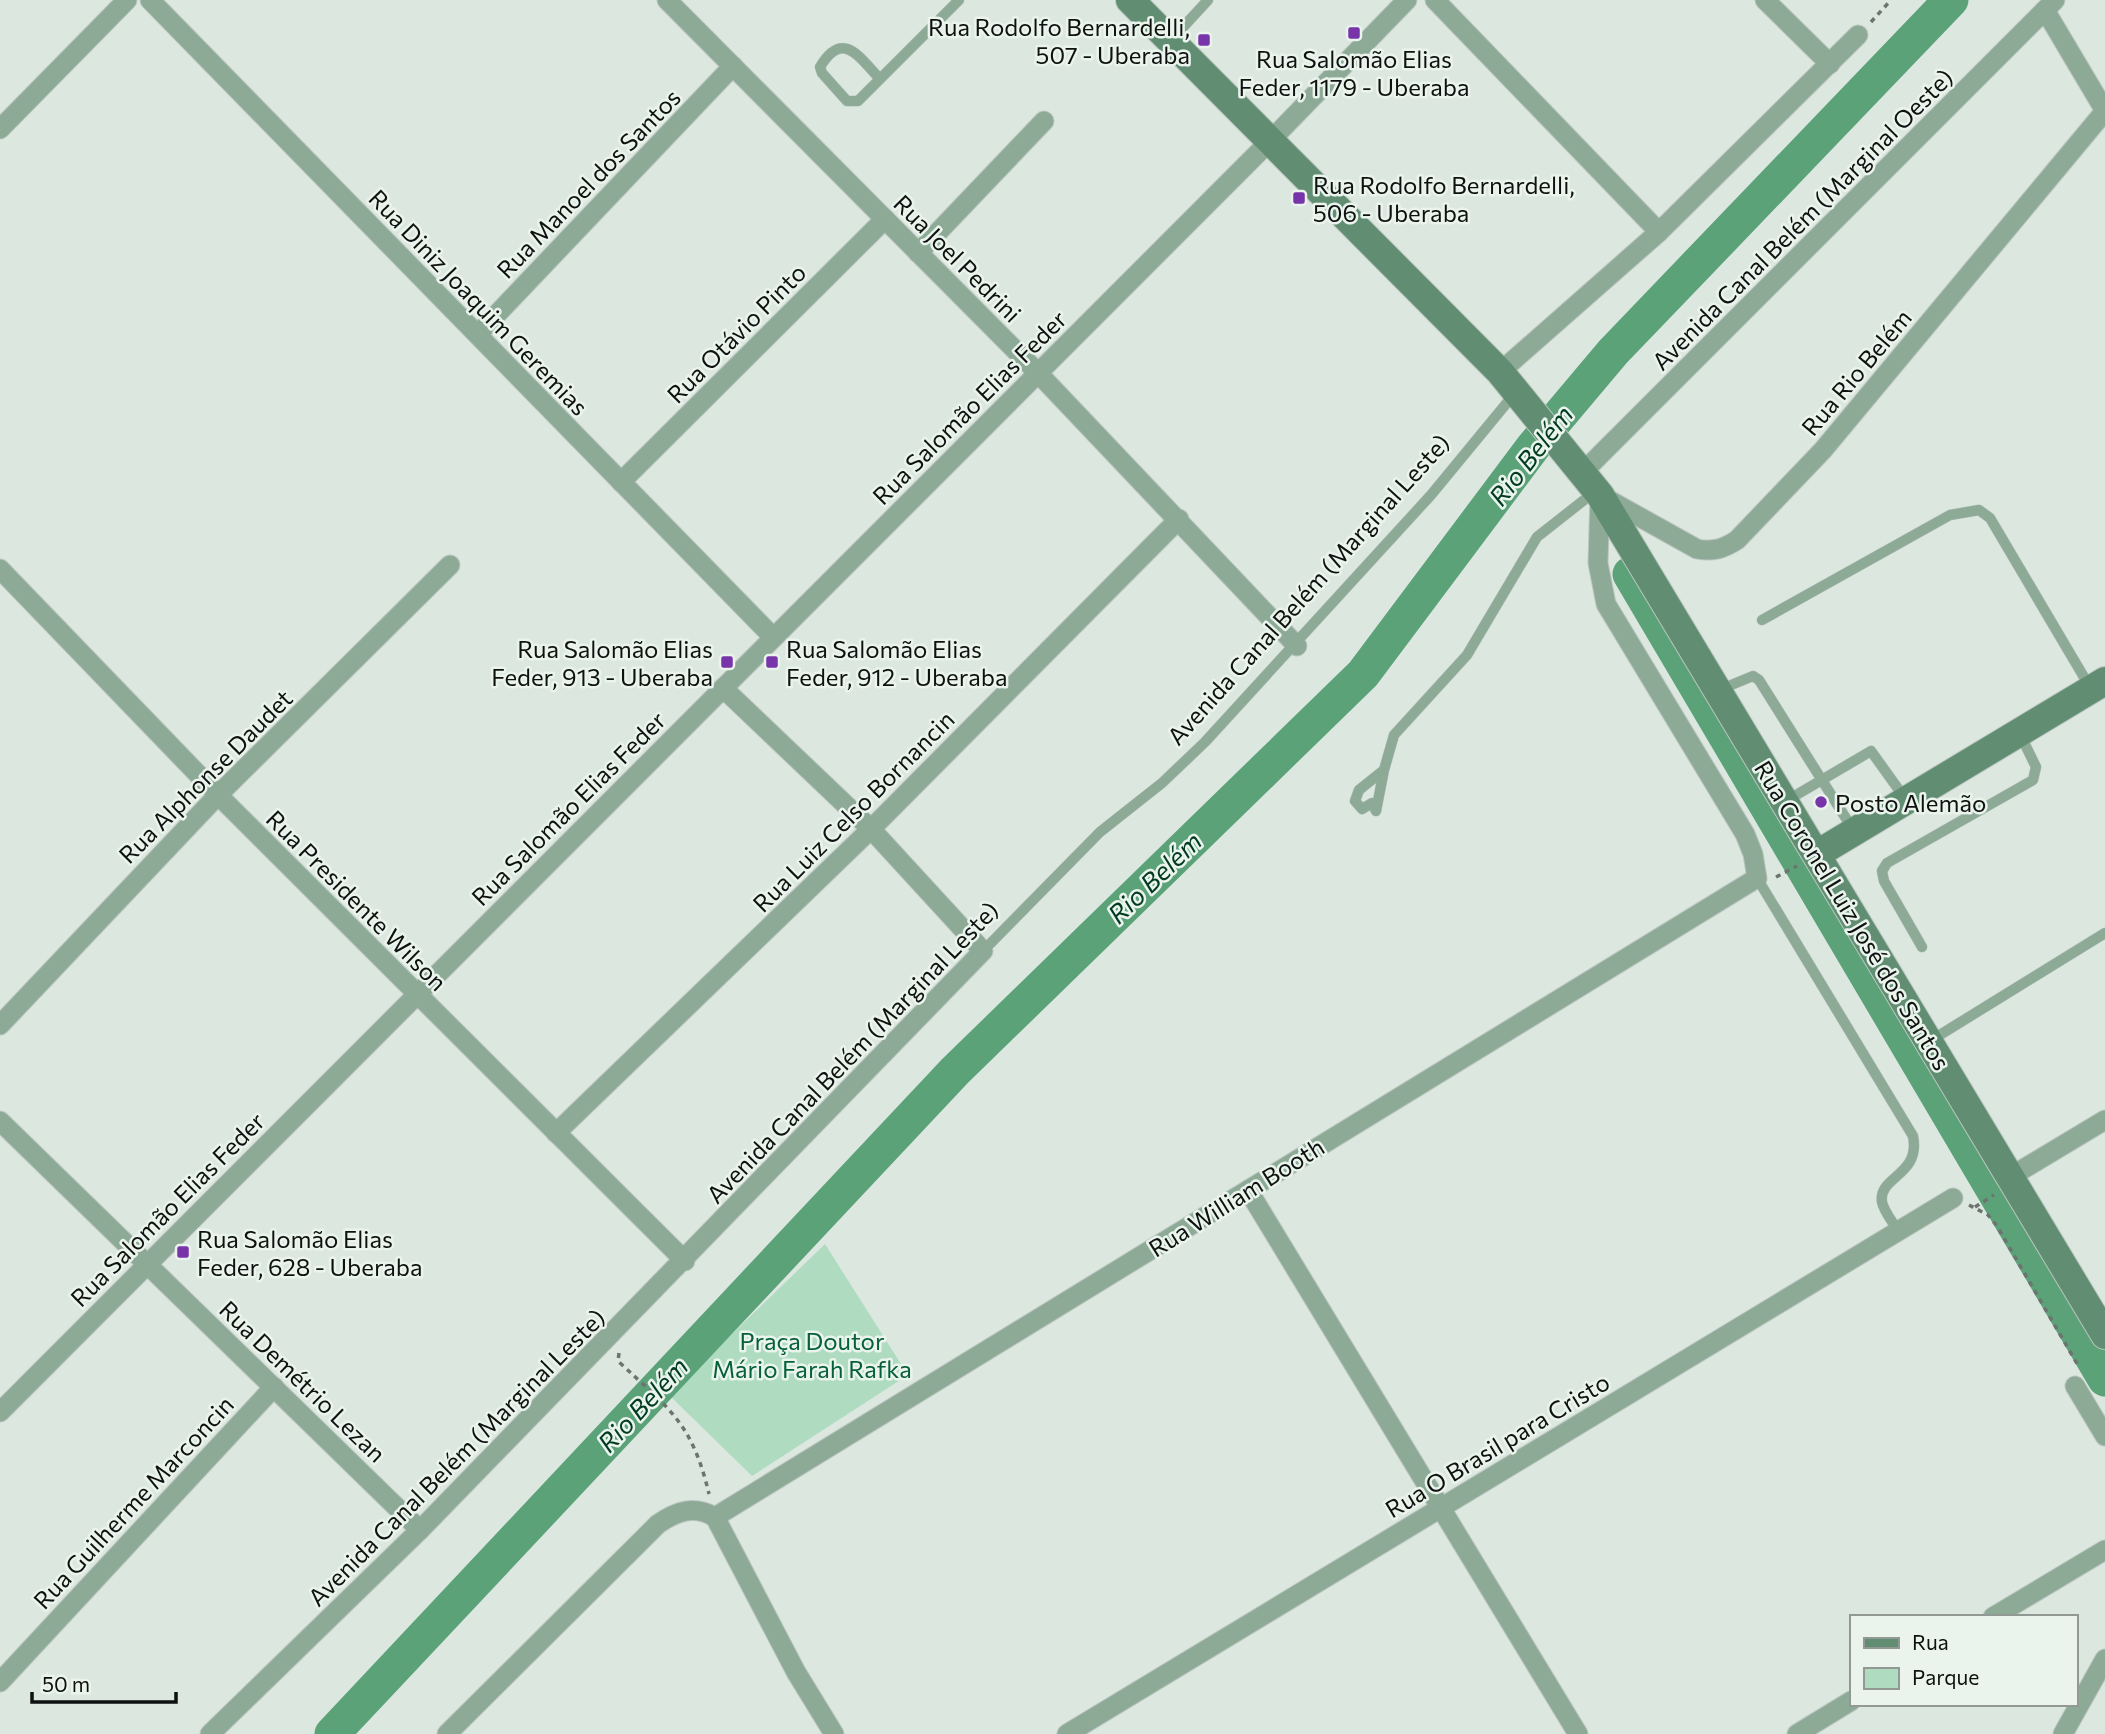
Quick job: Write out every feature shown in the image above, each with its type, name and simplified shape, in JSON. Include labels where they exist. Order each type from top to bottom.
[{"type":"street","points":[[0,129],[127,0]]},
{"type":"street","name":"Rua Diniz Joaquim Geremias","points":[[150,0],[773,637]]},
{"type":"street","points":[[1129,0],[1508,382],[1587,478]]},
{"type":"street","name":"Rua Salomão Elias Feder","points":[[0,1412],[1270,141],[1407,0]]},
{"type":"street","points":[[1435,0],[1660,232]]},
{"type":"street","points":[[1765,0],[1830,64]]},
{"type":"street","name":"Rua Joel Pedrini","points":[[669,1],[1038,373],[1297,646]]},
{"type":"street","points":[[2050,5],[2105,111]]},
{"type":"street","name":"Avenida Canal Belém (Marginal Oeste)","points":[[1587,478],[2050,5]]},
{"type":"street","name":"Avenida Canal Belém (Marginal Leste)","points":[[1508,382],[1858,35]]},
{"type":"street","name":"Rua Manoel dos Santos","points":[[478,334],[733,66]]},
{"type":"street","name":"Rua Rio Belém","points":[[1587,478],[1697,549],[1710,551],[1725,548],[1737,540],[1824,450],[2105,111]]},
{"type":"street","points":[[918,253],[1044,121]]},
{"type":"street","name":"Rua Otávio Pinto","points":[[621,482],[885,219]]},
{"type":"street","name":"Rua Coronel Luiz José dos Santos","points":[[1587,478],[1719,690],[2105,1335]]},
{"type":"street","name":"Rua Coronel Luiz José dos Santos","points":[[1587,478],[1606,604],[1745,834],[1753,854],[1757,878]]},
{"type":"street","name":"Rua Luiz Celso Bornancin","points":[[556,1133],[871,829],[1179,519]]},
{"type":"street","name":"Rua Alphonse Daudet","points":[[4,1012],[450,565]]},
{"type":"street","name":"Rua Presidente Wilson","points":[[0,570],[218,795],[685,1261]]},
{"type":"street","points":[[1817,854],[2098,685]]},
{"type":"street","points":[[723,688],[871,829],[983,951]]},
{"type":"street","name":"Rua William Booth","points":[[715,1517],[1757,878]]},
{"type":"street","name":"Avenida Canal Belém (Marginal Leste)","points":[[210,1734],[420,1530],[685,1261],[983,951]]},
{"type":"street","points":[[2010,1177],[2105,1120]]},
{"type":"street","name":"Rua Demétrio Lezan","points":[[0,1121],[420,1530]]},
{"type":"street","points":[[1248,1189],[1578,1734]]},
{"type":"street","name":"Rua O Brasil para Cristo","points":[[1067,1734],[1953,1198]]},
{"type":"street","points":[[2075,1386],[2105,1436]]},
{"type":"street","name":"Rua Guilherme Marconcin","points":[[0,1682],[274,1387]]},
{"type":"street","points":[[447,1734],[658,1524],[686,1510],[702,1510],[715,1517],[796,1672],[834,1734]]},
{"type":"street","points":[[1996,1615],[2105,1550]]},
{"type":"street","points":[[2063,1734],[2105,1659]]},
{"type":"street","points":[[1797,1734],[1850,1702]]},
{"type":"lane","points":[[880,79],[851,48],[845,46],[838,48],[820,67],[822,73],[852,103],[880,79],[959,0]]},
{"type":"lane","points":[[1170,41],[1208,0]]},
{"type":"lane","name":"Avenida Canal Belém (Marginal Leste)","points":[[983,951],[1100,832],[1162,783],[1206,742],[1297,646],[1431,495],[1508,382]]},
{"type":"lane","points":[[1384,770],[1394,735],[1467,655],[1537,537],[1587,478]]},
{"type":"lane","points":[[1762,620],[1950,514],[1979,510],[1990,518],[2098,685]]},
{"type":"lane","points":[[1719,690],[1745,677],[1753,676],[1759,680],[1854,832]]},
{"type":"lane","points":[[1922,947],[1884,881],[1882,871],[1887,863],[2033,780],[2036,767],[2019,733]]},
{"type":"lane","points":[[1785,801],[1871,751],[1906,800]]},
{"type":"lane","points":[[1757,878],[1913,1136],[1916,1151],[1910,1164],[1883,1191],[1882,1200],[1898,1231]]},
{"type":"lane","points":[[1929,1041],[2105,933]]},
{"type":"path","points":[[1858,35],[1891,0]]},
{"type":"path","points":[[1953,1198],[1987,1215],[1997,1226],[2079,1367],[2075,1386]]},
{"type":"path","points":[[618,1361],[675,1415],[686,1429],[699,1455],[715,1517]]},
{"type":"green space","name":"Praça Doutor Mário Farah Rafka","points":[[825,1244],[908,1375],[752,1476],[669,1395]]},
{"type":"waterway","name":"Rio Belém","points":[[332,1734],[955,1071],[1363,674],[1533,447],[1613,352],[1951,0]]},
{"type":"waterway","points":[[1630,574],[2105,1379]]},
{"type":"place","name":"Rua Salomão Elias Feder, 1179 - Uberaba","points":[[1354,33]]},
{"type":"place","name":"Rua Rodolfo Bernardelli, 507 - Uberaba","points":[[1204,40]]},
{"type":"place","name":"Rua Rodolfo Bernardelli, 506 - Uberaba","points":[[1299,198]]},
{"type":"place","name":"Rua Salomão Elias Feder, 913 - Uberaba","points":[[727,662]]},
{"type":"place","name":"Rua Salomão Elias Feder, 912 - Uberaba","points":[[772,662]]},
{"type":"place","name":"Posto Alemão","points":[[1821,802]]},
{"type":"place","name":"Rua Salomão Elias Feder, 628 - Uberaba","points":[[183,1252]]}]
